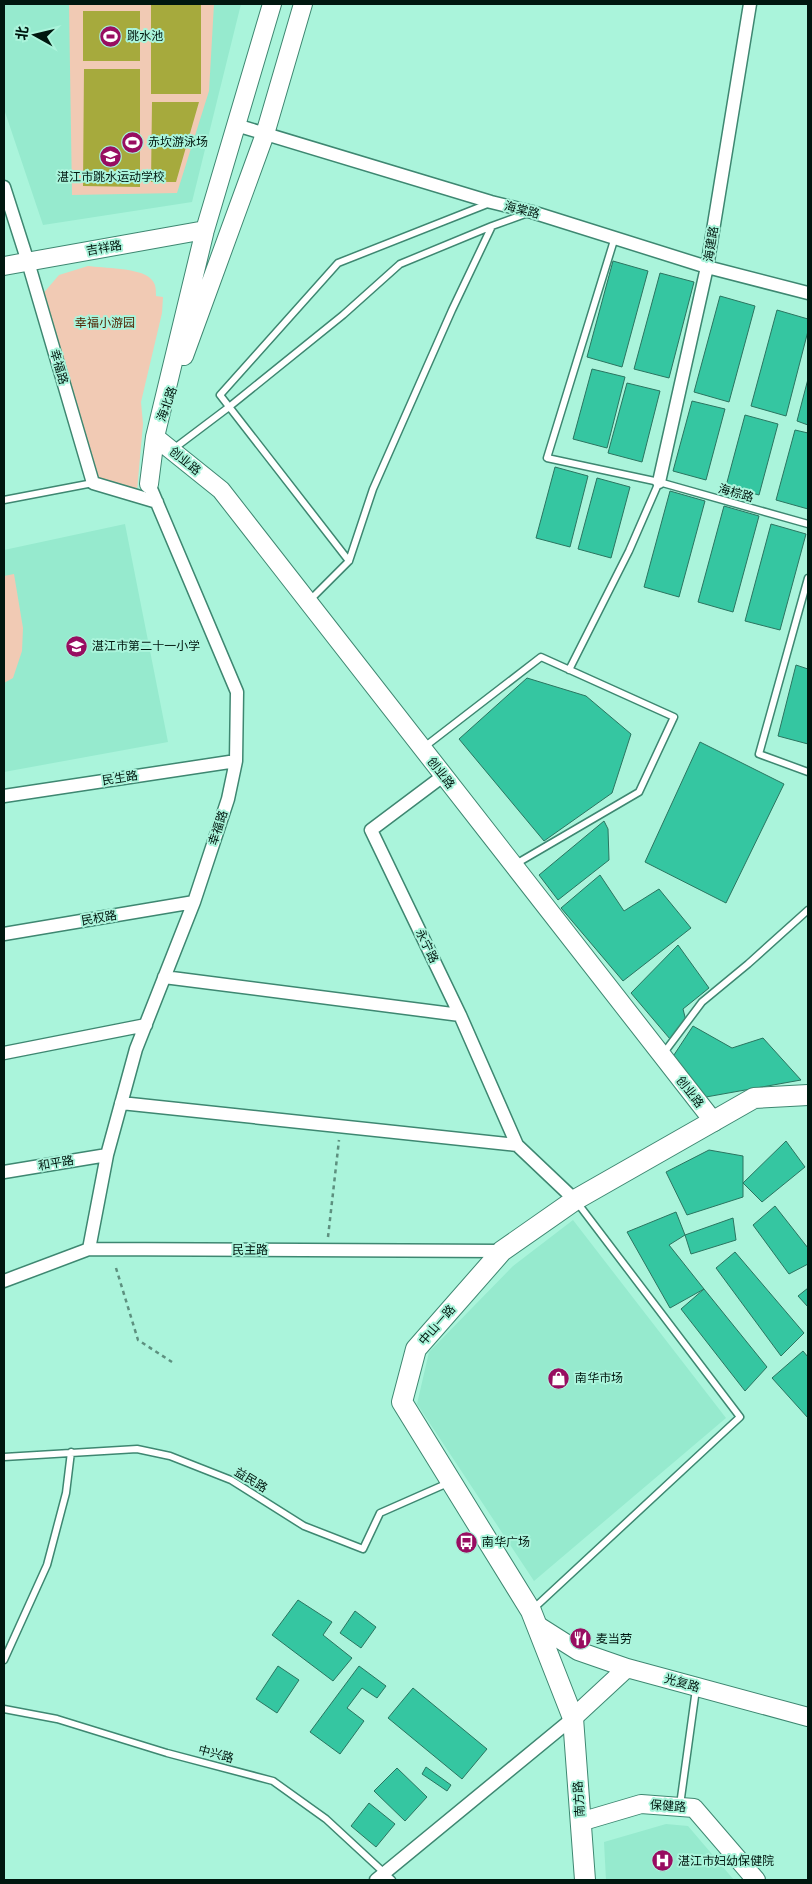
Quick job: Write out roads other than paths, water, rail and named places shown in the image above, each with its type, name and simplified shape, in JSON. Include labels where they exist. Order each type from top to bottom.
[{"type":"main road","name":"中山一路","points":[[573,1718],[534,1618],[402,1402],[416,1349],[502,1251],[575,1200],[754,1098],[808,1095]]},
{"type":"main road","name":"南方路","points":[[573,1718],[585,1880]]},
{"type":"street","name":"海北路","points":[[155,437],[205,230],[272,4]]},
{"type":"street","name":"海北路","points":[[155,437],[265,134],[303,4]]},
{"type":"street","name":"海建路","points":[[659,482],[707,267],[750,4]]},
{"type":"street","name":"海棠路","points":[[236,125],[491,202],[532,212],[615,237],[707,267],[808,293]]},
{"type":"street","name":"幸福路","points":[[4,187],[93,484]]},
{"type":"street","name":"吉祥路","points":[[4,266],[205,230]]},
{"type":"street","name":"创业路","points":[[155,437],[221,490],[714,1122]]},
{"type":"street","points":[[149,484],[155,437]]},
{"type":"street","points":[[93,484],[157,502]]},
{"type":"street","name":"幸福路","points":[[89,1249],[107,1155],[136,1049],[194,902],[228,799],[236,761],[237,692],[149,484]]},
{"type":"street","name":"民生路","points":[[4,796],[236,761]]},
{"type":"street","name":"永宁路","points":[[443,776],[371,830],[460,1015],[517,1145]]},
{"type":"street","name":"民权路","points":[[4,934],[194,902]]},
{"type":"street","points":[[164,977],[460,1015]]},
{"type":"street","points":[[4,1054],[146,1025]]},
{"type":"street","points":[[121,1103],[517,1145],[575,1200]]},
{"type":"street","name":"和平路","points":[[4,1172],[107,1155]]},
{"type":"street","name":"民主路","points":[[4,1281],[89,1249],[502,1251]]},
{"type":"street","name":"光复路","points":[[534,1618],[578,1651],[627,1668],[808,1717]]},
{"type":"street","points":[[384,1878],[573,1718],[627,1668]]},
{"type":"street","name":"保健路","points":[[580,1822],[641,1804],[694,1808],[756,1880]]},
{"type":"lane","points":[[349,561],[220,395],[338,262],[491,202]]},
{"type":"lane","points":[[171,450],[229,408],[343,315],[400,264],[492,226],[532,212]]},
{"type":"lane","points":[[308,602],[349,561],[373,489],[452,310],[492,226]]},
{"type":"lane","name":"海棕路","points":[[615,237],[547,458],[659,482],[808,524]]},
{"type":"lane","points":[[569,670],[629,551],[659,482]]},
{"type":"lane","points":[[4,500],[93,484]]},
{"type":"lane","points":[[808,578],[759,754],[808,772]]},
{"type":"lane","points":[[422,748],[541,657],[674,717],[639,792],[513,865]]},
{"type":"lane","points":[[662,1056],[702,1002],[808,910]]},
{"type":"lane","points":[[534,1618],[740,1417],[575,1200]]},
{"type":"lane","name":"益民路","points":[[4,1457],[137,1449],[170,1456],[231,1480],[304,1526],[363,1549],[380,1513],[451,1481]]},
{"type":"lane","points":[[4,1660],[47,1565],[66,1493],[71,1452]]},
{"type":"lane","points":[[680,1807],[696,1687]]},
{"type":"lane","name":"中兴路","points":[[4,1708],[57,1719],[273,1781],[326,1819],[384,1878]]},
{"type":"place","name":"跳水池","points":[[111,36]]},
{"type":"place","name":"赤坎游泳场","points":[[132,142]]},
{"type":"place","name":"湛江市跳水运动学校","points":[[111,156]]},
{"type":"place","name":"湛江市第二十一小学","points":[[76,646]]},
{"type":"place","name":"南华市场","points":[[559,1378]]},
{"type":"place","name":"南华广场","points":[[466,1542]]},
{"type":"place","name":"麦当劳","points":[[580,1639]]},
{"type":"place","name":"湛江市妇幼保健院","points":[[662,1861]]},
{"type":"park label","name":"幸福小游园","points":[[105,323]]}]
